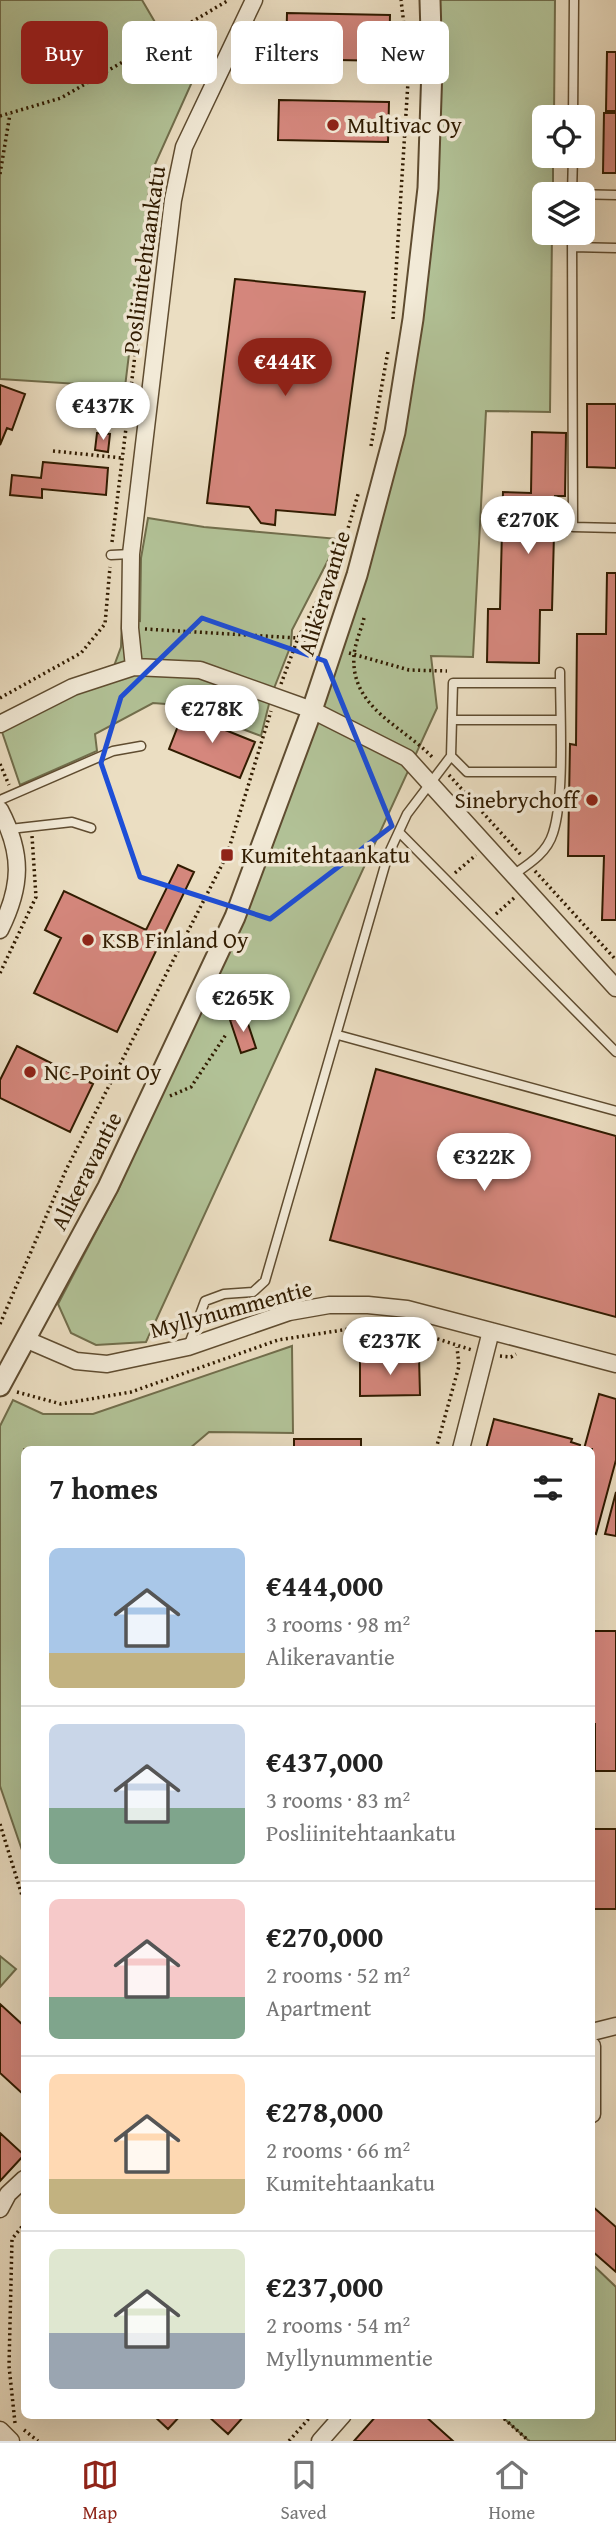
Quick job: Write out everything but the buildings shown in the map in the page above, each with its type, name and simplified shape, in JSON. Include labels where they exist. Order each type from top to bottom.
[{"type":"street","name":"Posliinitehtaankatu","points":[[134,667],[130,628],[131,554],[173,200],[184,147],[254,0]]},
{"type":"street","name":"Alikeravantie","points":[[6,1389],[25,1339],[108,1187],[235,917],[333,649],[395,432],[412,325],[428,188],[432,67],[430,0]]},
{"type":"street","points":[[0,724],[73,687],[134,667],[200,670],[312,710],[407,758],[616,988]]},
{"type":"street","points":[[0,810],[15,848],[18,882],[14,900],[0,930]]},
{"type":"street","name":"Myllynummentie","points":[[25,1339],[76,1361],[107,1364],[188,1348],[289,1312],[329,1305],[407,1308],[616,1364]]},
{"type":"street","points":[[462,1446],[491,1331]]},
{"type":"street","points":[[595,2031],[616,2026]]},
{"type":"street","points":[[0,2209],[8,2194],[21,2182]]},
{"type":"street","points":[[320,2441],[339,2419]]},
{"type":"street","points":[[0,2430],[11,2441]]},
{"type":"lane","points":[[573,105],[574,0]]},
{"type":"lane","points":[[595,195],[616,195]]},
{"type":"lane","points":[[616,248],[572,247],[570,403],[575,426],[573,527],[616,527]]},
{"type":"lane","points":[[111,555],[131,554]]},
{"type":"lane","points":[[513,876],[542,852],[553,835],[559,772],[560,672]]},
{"type":"lane","points":[[188,1348],[205,1301],[224,1294],[253,1292],[265,1280],[388,855],[407,814],[451,756],[453,683],[560,683]]},
{"type":"lane","points":[[452,719],[560,719]]},
{"type":"lane","points":[[0,800],[113,751],[141,746]]},
{"type":"lane","points":[[451,756],[467,772],[559,772]]},
{"type":"lane","points":[[9,829],[72,822],[91,828]]},
{"type":"lane","points":[[399,832],[616,1052]]},
{"type":"lane","points":[[338,1035],[616,1111]]},
{"type":"path","points":[[0,116],[61,98],[229,0]]},
{"type":"path","points":[[0,174],[9,114]]},
{"type":"path","points":[[0,698],[81,653],[105,624],[122,458],[53,451]]},
{"type":"path","points":[[105,624],[130,628],[298,638],[354,654],[364,618]]},
{"type":"path","points":[[152,1093],[174,1096],[191,1087],[227,1033]]},
{"type":"path","points":[[6,1389],[61,1404],[131,1392],[278,1340],[362,1326],[407,1329],[457,1347],[511,1357],[536,1343]]},
{"type":"path","points":[[437,1446],[459,1366],[457,1347]]},
{"type":"path","points":[[0,1824],[21,1892]]},
{"type":"path","points":[[21,2228],[12,2239],[9,2366],[15,2423],[38,2441]]},
{"type":"path","points":[[289,2441],[308,2419]]},
{"type":"path","points":[[504,2419],[529,2441]]},
{"type":"highlighted area","points":[[202,618],[325,661],[392,826],[270,919],[140,877],[101,763],[121,697]]},
{"type":"green space","points":[[0,0],[142,0],[154,21],[122,21],[122,84],[191,84],[151,173],[125,387],[0,379]]},
{"type":"green space","points":[[430,0],[555,0],[554,105],[532,105],[532,168],[553,168],[553,182],[532,182],[532,245],[552,245],[550,412],[486,411],[473,657],[431,656],[437,708],[146,1342],[96,1345],[71,1333],[58,1304],[119,1188],[235,917],[367,539],[412,325],[425,84],[449,84],[449,21],[429,21]]},
{"type":"green space","points":[[148,518],[204,527],[339,539],[292,630],[291,645],[271,696],[261,736],[179,705],[153,703],[95,734],[97,751],[20,785],[0,726],[111,674],[121,647],[122,618],[140,621],[141,558]]},
{"type":"green space","points":[[292,1346],[293,1433],[209,1432],[193,1446],[21,1446],[21,1847],[0,1786],[0,1426],[13,1400],[43,1414],[93,1414]]},
{"type":"green space","points":[[0,1956],[16,1969],[0,1987]]},
{"type":"green space","points":[[595,2267],[616,2287],[616,2441],[529,2441],[504,2419],[595,2419]]},
{"type":"place","name":"Multivac Oy","points":[[333,125]]},
{"type":"place","name":"Sinebrychoff","points":[[592,800]]},
{"type":"place","name":"Kumitehtaankatu","points":[[227,855]]},
{"type":"place","name":"KSB Finland Oy","points":[[88,940]]},
{"type":"place","name":"NC-Point Oy","points":[[30,1072]]}]
